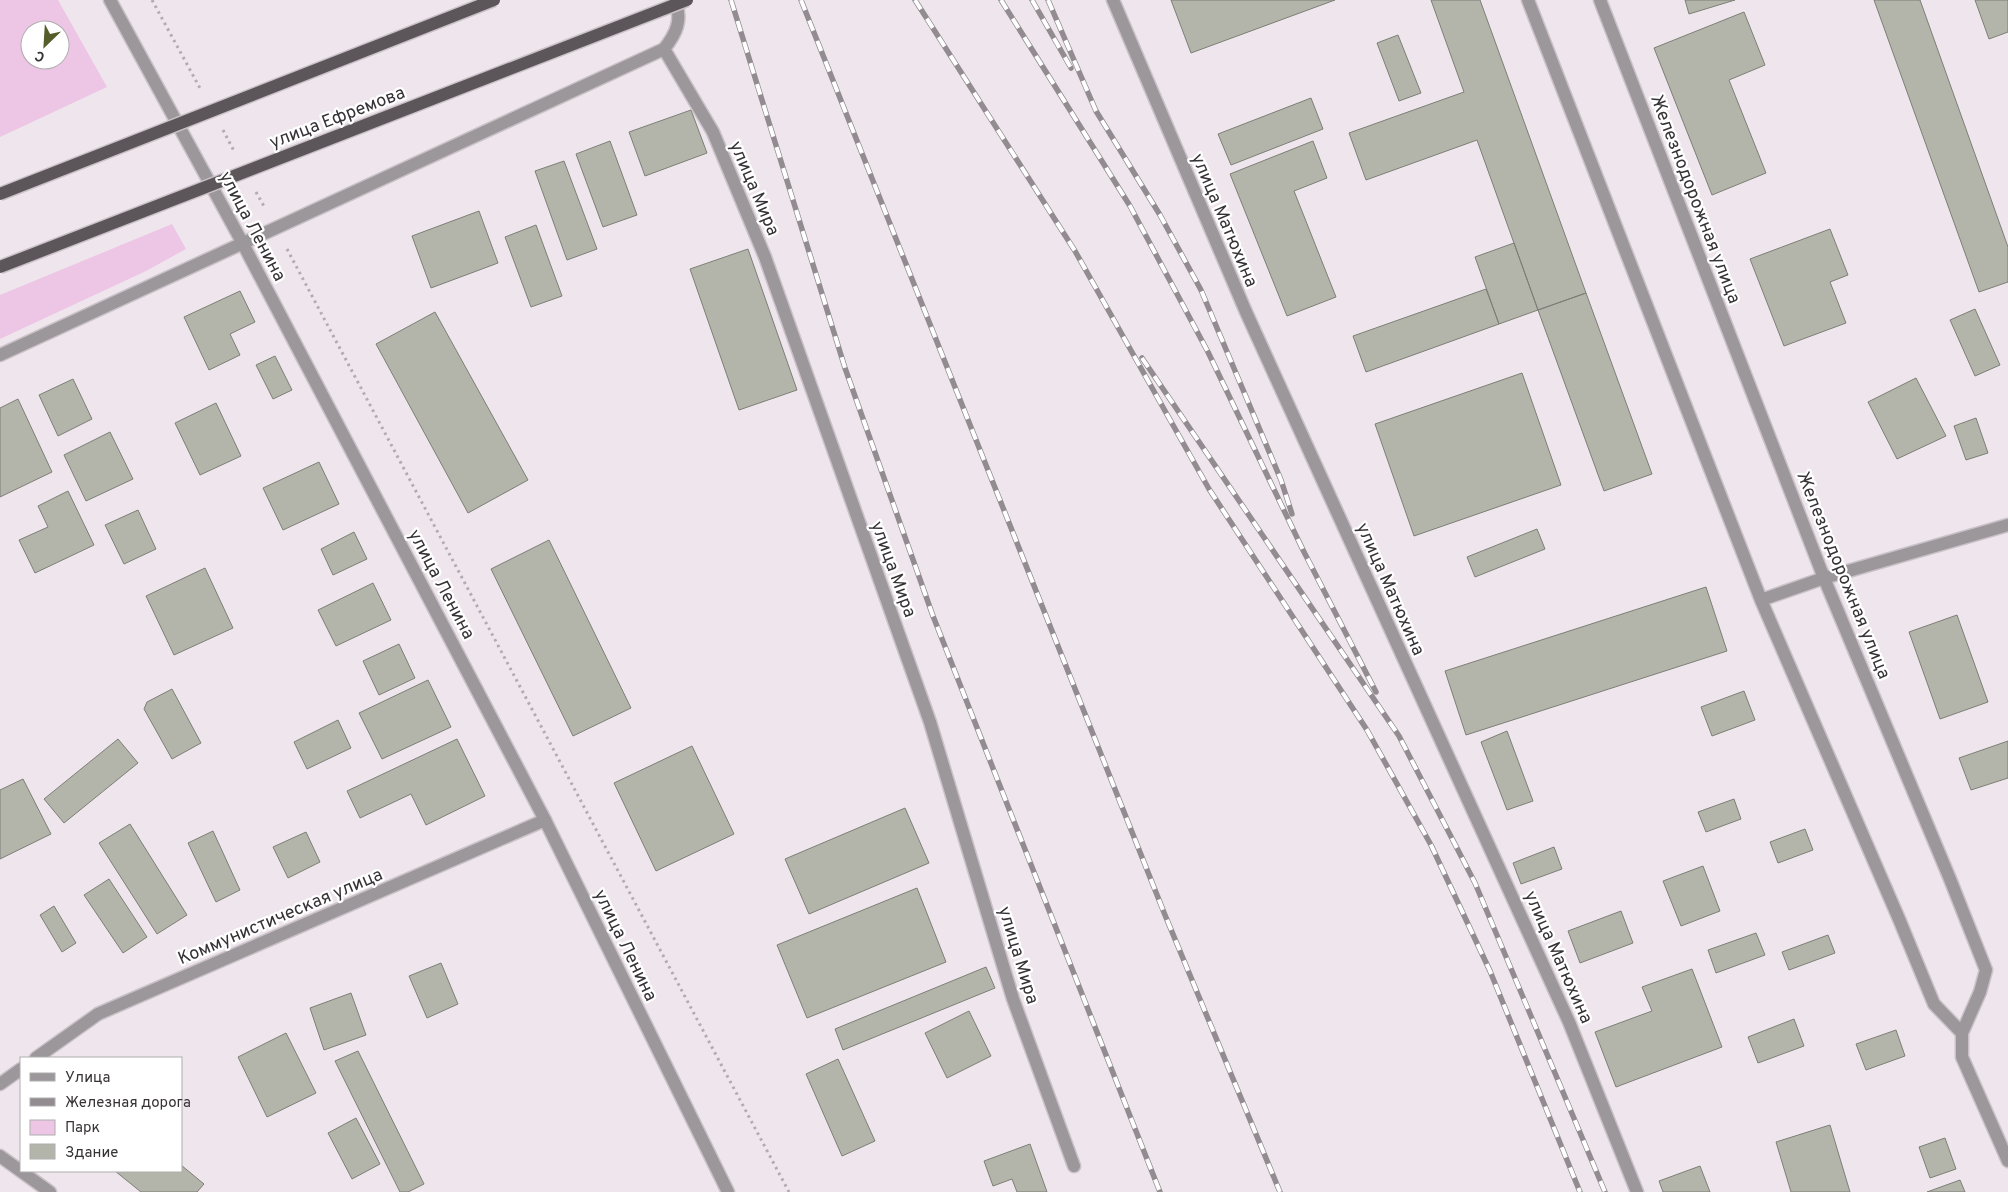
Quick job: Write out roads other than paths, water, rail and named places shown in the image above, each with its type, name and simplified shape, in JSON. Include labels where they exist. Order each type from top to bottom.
[{"type":"main road","points":[[0,194],[494,0]]},
{"type":"main road","name":"улица Ефремова","points":[[0,267],[687,0]]},
{"type":"street","name":"улица Ленина","points":[[110,0],[242,242],[545,820],[728,1192]]},
{"type":"street","points":[[0,355],[242,242],[442,153],[664,49],[674,37],[679,22],[678,8],[675,0]]},
{"type":"street","name":"улица Матюхина","points":[[1113,0],[1246,312],[1569,1022],[1637,1192]]},
{"type":"street","points":[[1528,0],[1761,600],[1934,1004],[1962,1033]]},
{"type":"street","name":"Железнодорожная улица","points":[[1600,0],[1824,578],[1986,970],[1980,992],[1962,1033],[1962,1057],[2008,1161]]},
{"type":"street","name":"улица Мира","points":[[664,49],[713,132],[765,257],[930,722],[1013,999],[1074,1166]]},
{"type":"street","points":[[1761,600],[1824,578],[2008,525]]},
{"type":"street","name":"Коммунистическая улица","points":[[37,1057],[98,1014],[545,820]]},
{"type":"street","points":[[0,1084],[20,1070]]},
{"type":"street","points":[[0,1156],[20,1170]]},
{"type":"street","points":[[22,1172],[50,1192]]},
{"type":"railway","points":[[731,0],[845,368],[933,616],[1160,1192]]},
{"type":"railway","points":[[801,0],[1165,915],[1280,1192]]},
{"type":"railway","points":[[915,0],[1075,251],[1209,489],[1367,730],[1431,845],[1490,971],[1580,1192]]},
{"type":"railway","points":[[1001,0],[1130,206],[1208,352],[1303,550],[1376,692]]},
{"type":"railway","points":[[1032,0],[1071,68]]},
{"type":"railway","points":[[1048,0],[1096,111],[1160,215],[1201,290],[1281,480],[1292,514]]},
{"type":"railway","points":[[1142,358],[1399,736],[1475,883],[1605,1192]]}]
